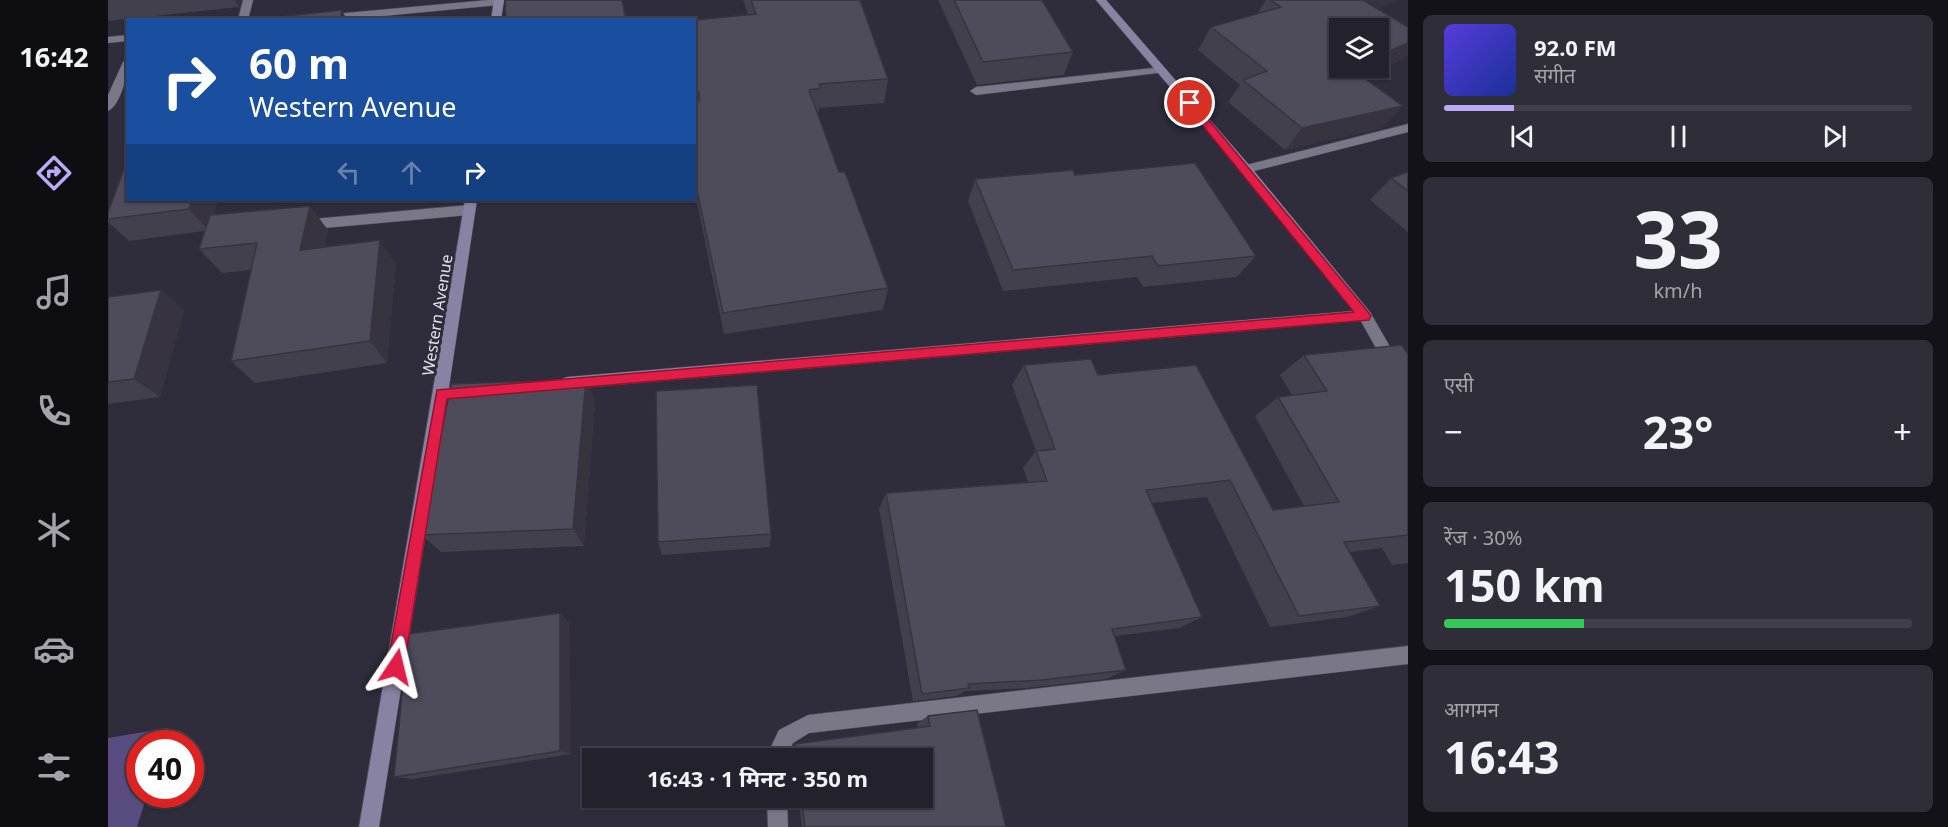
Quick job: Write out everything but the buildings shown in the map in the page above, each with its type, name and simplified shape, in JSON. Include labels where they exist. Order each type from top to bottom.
[{"type":"street","points":[[244,18],[248,0]]},
{"type":"street","points":[[1101,0],[1246,169],[1365,316],[1408,392]]},
{"type":"street","points":[[323,18],[499,1],[496,18]]},
{"type":"street","points":[[108,40],[126,38]]},
{"type":"street","points":[[108,107],[126,66]]},
{"type":"street","points":[[976,91],[1162,70]]},
{"type":"street","points":[[1246,169],[1408,128]]},
{"type":"street","points":[[288,227],[470,205]]},
{"type":"street","name":"Western Avenue","points":[[470,205],[441,394],[477,391]]},
{"type":"street","points":[[548,385],[1365,316]]},
{"type":"street","points":[[1388,357],[1408,361]]},
{"type":"street","points":[[369,827],[441,394]]},
{"type":"street","points":[[778,748],[779,743],[790,732],[808,724],[1408,655]]},
{"type":"street","points":[[777,808],[778,827]]},
{"type":"shaded area","points":[[126,735],[126,808],[143,808],[137,827],[108,827],[108,738]]},
{"type":"route","points":[[396,667],[441,394],[1365,316],[1190,103]]}]
